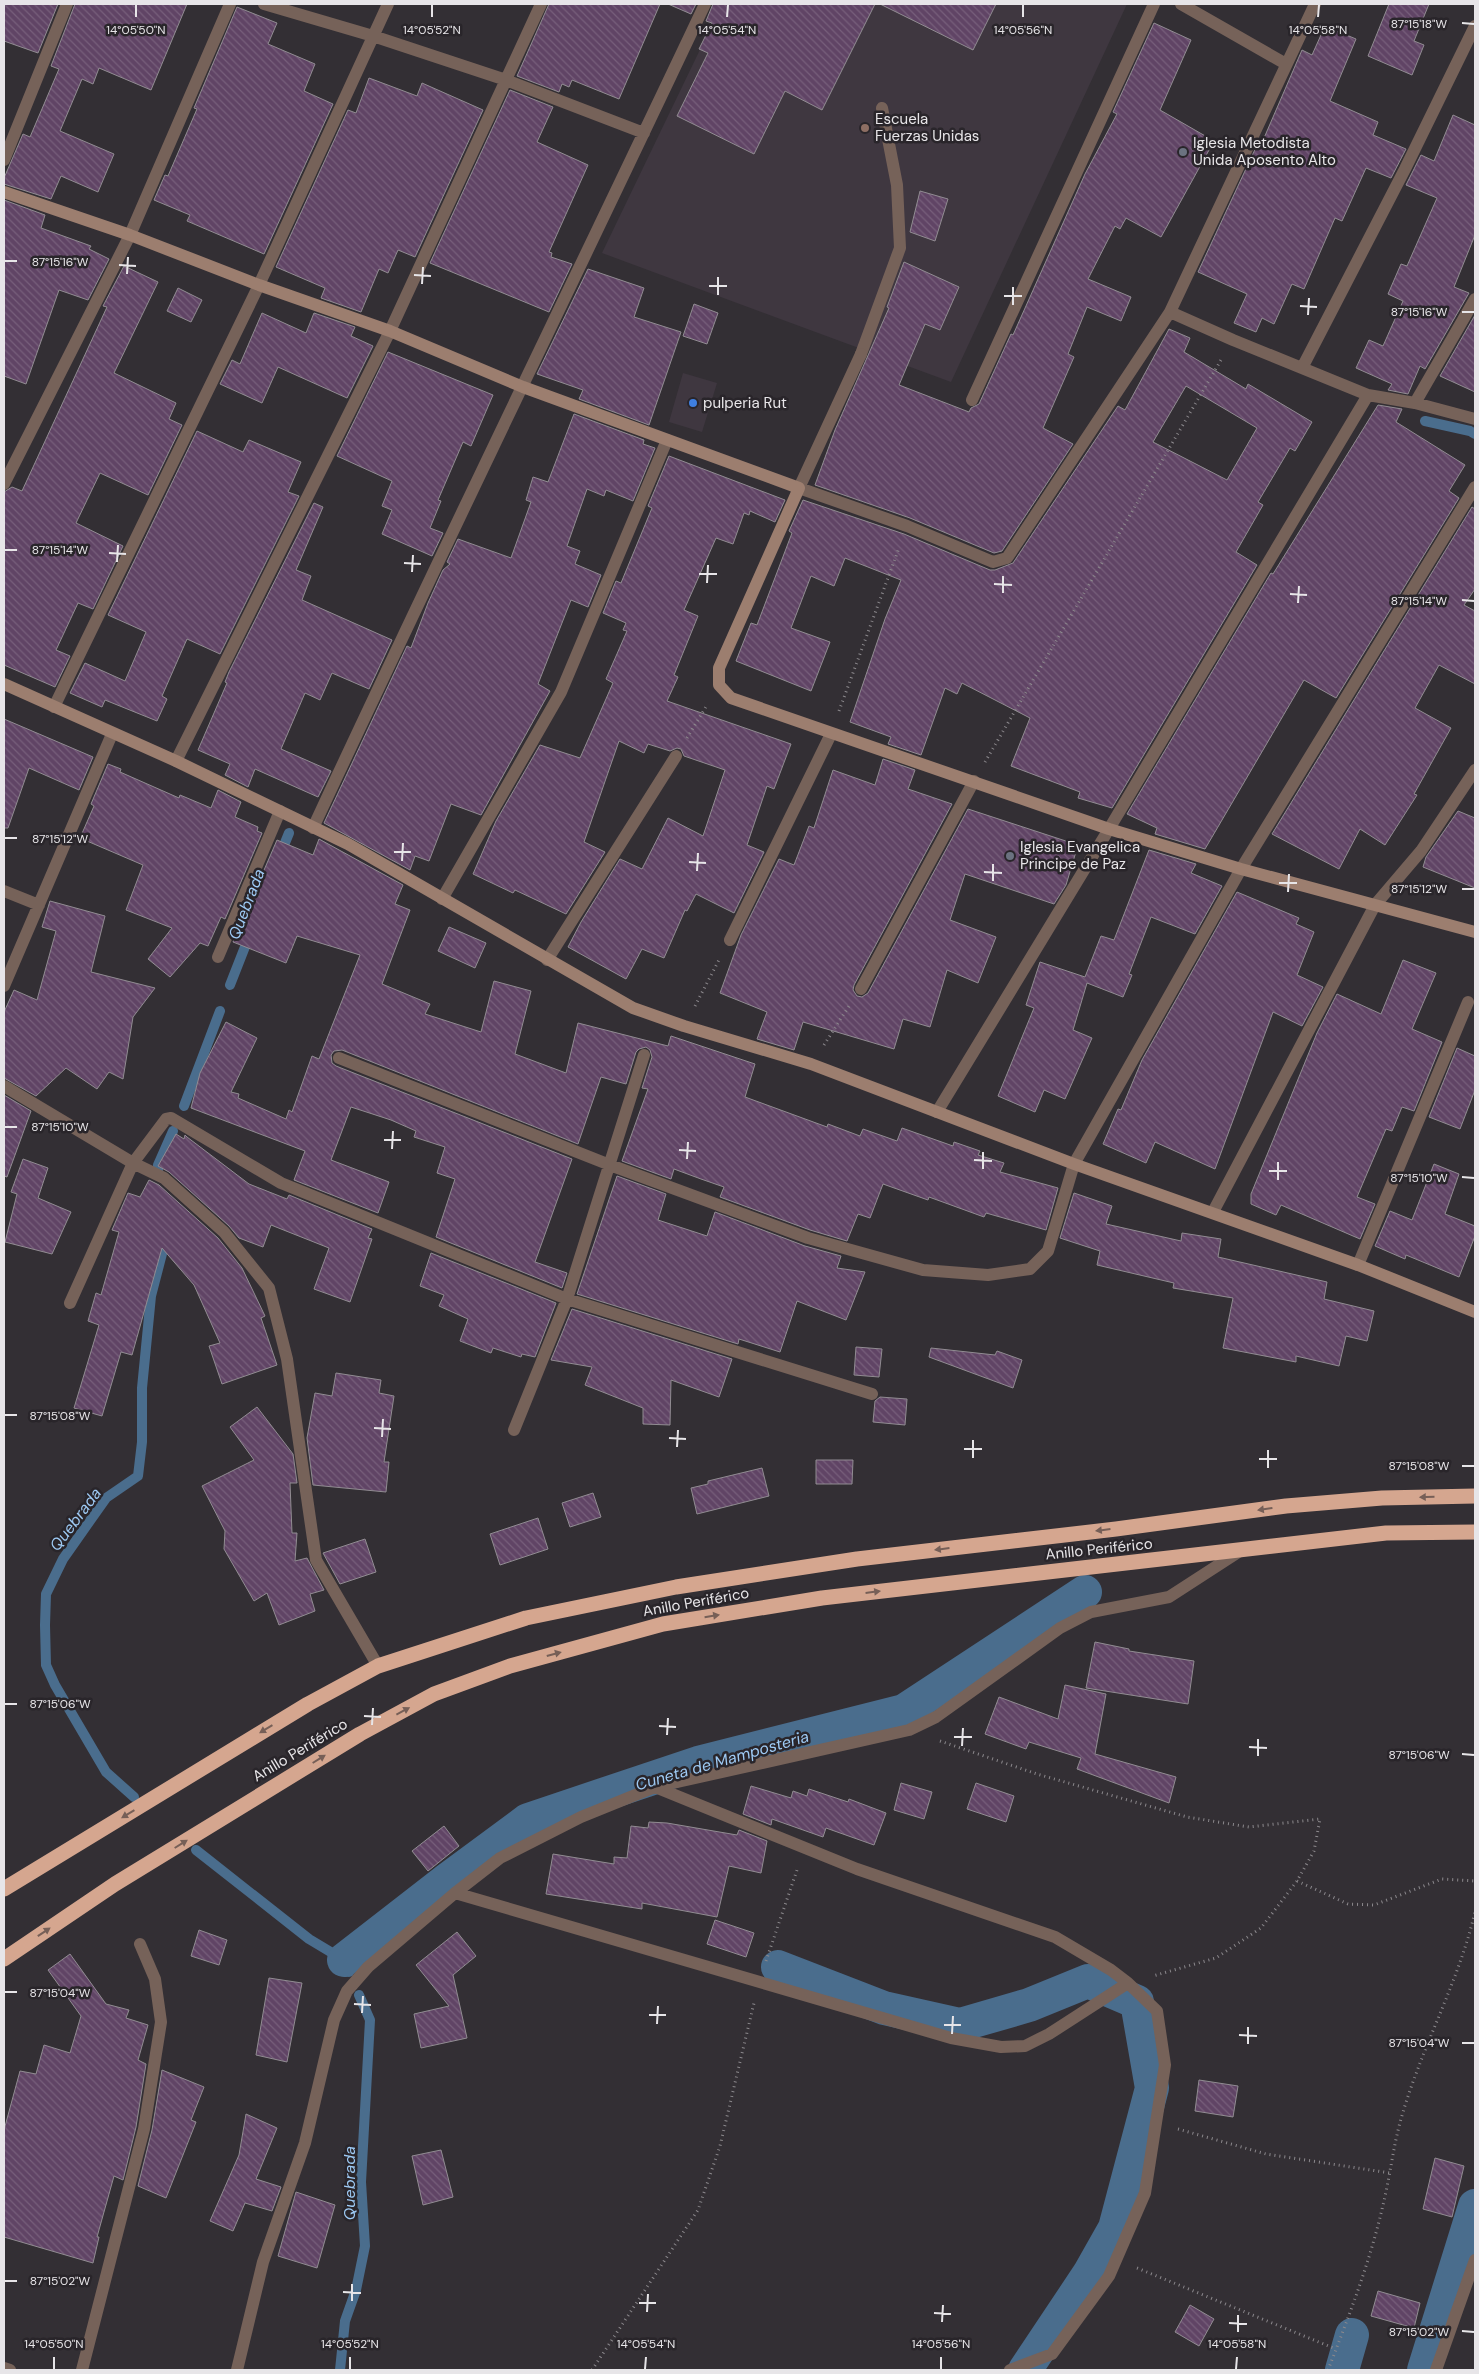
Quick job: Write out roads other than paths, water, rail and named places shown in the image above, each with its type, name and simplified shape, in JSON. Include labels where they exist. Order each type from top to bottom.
[{"type":"highway","name":"Anillo Periférico","points":[[4,1889],[308,1704],[378,1666],[526,1618],[686,1585],[857,1559],[1116,1529],[1286,1506],[1382,1498],[1475,1496]]},
{"type":"highway","name":"Anillo Periférico","points":[[4,1959],[115,1884],[360,1734],[434,1694],[510,1666],[664,1624],[822,1598],[1386,1533],[1475,1532]]},
{"type":"street","points":[[4,160],[67,4]]},
{"type":"street","points":[[4,484],[130,235],[230,4]]},
{"type":"street","points":[[264,4],[373,36],[506,80],[644,134]]},
{"type":"street","points":[[54,707],[259,285],[388,4]]},
{"type":"street","points":[[176,761],[390,331],[541,4]]},
{"type":"street","points":[[313,828],[416,605],[523,387],[705,4]]},
{"type":"street","points":[[972,400],[1154,4]]},
{"type":"street","points":[[1181,4],[1286,64]]},
{"type":"street","points":[[4,192],[130,235],[259,285],[390,331],[523,387],[907,526],[993,562],[1007,558],[1170,312],[1315,4]]},
{"type":"street","points":[[1302,368],[1406,169],[1475,26]]},
{"type":"street","points":[[882,108],[897,185],[900,248],[860,354],[719,668],[719,685],[731,698],[831,734],[974,781],[1110,830],[1240,869],[1475,932]]},
{"type":"street","points":[[1415,403],[1475,299]]},
{"type":"street","points":[[1170,312],[1368,395],[1415,403],[1475,419]]},
{"type":"street","points":[[937,1112],[1110,830],[1368,395]]},
{"type":"street","points":[[442,899],[561,692],[667,440]]},
{"type":"street","points":[[339,1058],[610,1165],[808,1238],[923,1270],[988,1275],[1030,1269],[1048,1251],[1074,1164],[1240,869],[1475,487]]},
{"type":"street","points":[[4,684],[112,734],[176,761],[348,844],[633,1008],[684,1026],[811,1064],[1074,1164],[1358,1264],[1475,1312]]},
{"type":"street","points":[[4,986],[112,734]]},
{"type":"street","points":[[730,940],[831,734]]},
{"type":"street","points":[[547,960],[676,756]]},
{"type":"street","points":[[1213,1212],[1375,905],[1420,851],[1475,770]]},
{"type":"street","points":[[861,989],[974,781]]},
{"type":"street","points":[[218,957],[280,811]]},
{"type":"street","points":[[4,891],[39,905]]},
{"type":"street","points":[[1358,1264],[1468,1002]]},
{"type":"street","points":[[514,1430],[567,1299],[644,1055]]},
{"type":"street","points":[[4,1086],[133,1163],[164,1178],[224,1232],[269,1288],[287,1358],[316,1560],[378,1666]]},
{"type":"street","points":[[70,1303],[133,1163],[166,1119],[171,1118],[281,1183],[567,1299],[872,1394]]},
{"type":"street","points":[[237,2370],[263,2262],[305,2143],[334,2020],[347,1991],[368,1967],[455,1893],[500,1858],[581,1817],[655,1787],[909,1730],[936,1717],[1060,1628],[1091,1612],[1169,1596],[1240,1551]]},
{"type":"street","points":[[655,1787],[857,1869],[1055,1937],[1111,1970],[1124,1986],[1157,2010],[1165,2065],[1145,2194],[1110,2276],[1052,2354],[1012,2369]]},
{"type":"street","points":[[455,1893],[759,1980],[951,2038],[1001,2047],[1025,2046],[1049,2034],[1124,1986]]},
{"type":"street","points":[[82,2370],[144,2129],[161,2022],[155,1979],[140,1944]]},
{"type":"street","points":[[1436,2370],[1475,2260]]},
{"type":"street","points":[[4,2368],[10,2370]]},
{"type":"waterway","points":[[1425,421],[1470,431],[1475,434]]},
{"type":"waterway","name":"Quebrada","points":[[280,855],[289,833]]},
{"type":"waterway","name":"Quebrada","points":[[230,985],[250,934]]},
{"type":"waterway","name":"Quebrada","points":[[184,1106],[220,1011]]},
{"type":"waterway","name":"Quebrada","points":[[158,1170],[158,1165],[173,1131]]},
{"type":"waterway","name":"Quebrada","points":[[134,1797],[106,1772],[55,1685],[46,1665],[46,1594],[63,1559],[106,1498],[138,1476],[142,1442],[142,1388],[151,1296],[164,1246],[163,1237]]},
{"type":"waterway","name":"Cuneta de Mamposteria","points":[[344,1960],[528,1820],[698,1763],[904,1711],[1085,1592]]},
{"type":"waterway","name":"Quebrada","points":[[196,1850],[309,1939],[344,1960],[349,1972]]},
{"type":"waterway","points":[[778,1967],[884,2008],[960,2025],[1029,2005],[1088,1981],[1137,2002],[1152,2088],[1115,2228],[1089,2274],[1025,2370]]},
{"type":"waterway","name":"Quebrada","points":[[340,2370],[345,2321],[356,2290],[365,2246],[361,2182],[370,2020],[359,1995]]},
{"type":"waterway","name":"Cuneta de Mamposteria","points":[[1424,2370],[1475,2206]]},
{"type":"waterway","points":[[1342,2370],[1352,2335]]},
{"type":"place","name":"Escuela Fuerzas Unidas","points":[[865,128]]},
{"type":"place","name":"Iglesia Metodista Unida Aposento Alto","points":[[1183,152]]},
{"type":"place","name":"pulperia Rut","points":[[693,403]]},
{"type":"place","name":"Iglesia Evangelica Principe de Paz","points":[[1010,856]]}]
